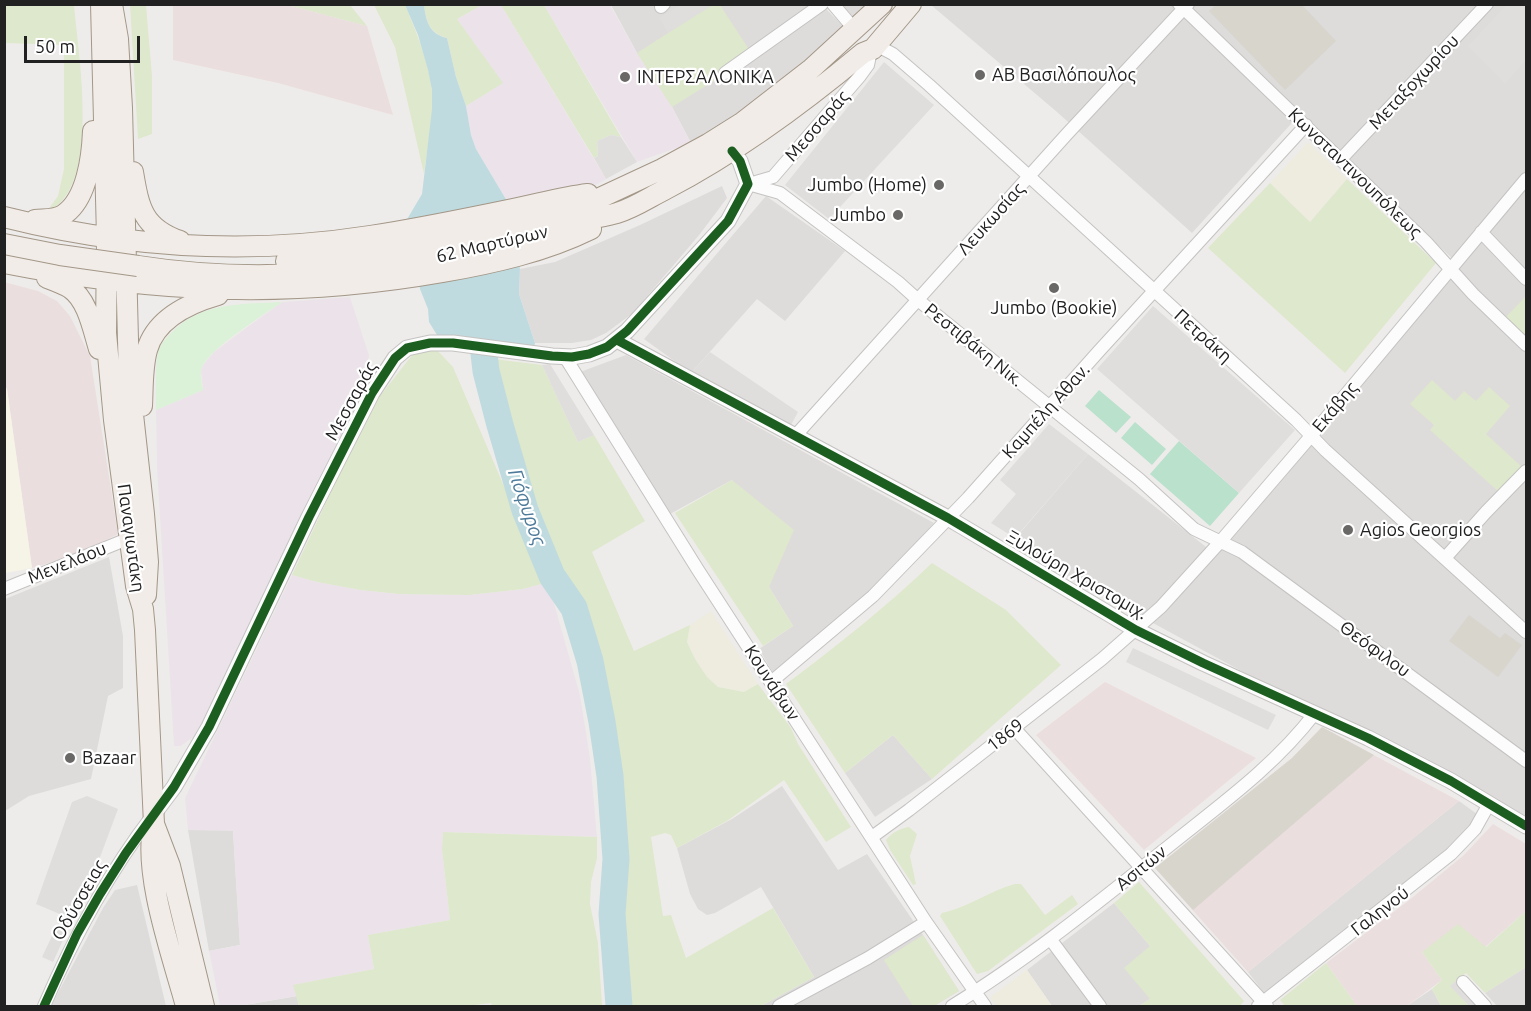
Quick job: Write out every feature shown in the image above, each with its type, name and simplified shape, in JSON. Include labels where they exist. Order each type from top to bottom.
[{"type":"main road","name":"Παναγιωτάκη","points":[[100,4],[116,239],[126,284],[129,378],[148,570],[148,589],[143,609]]},
{"type":"main road","name":"Παναγιωτάκη","points":[[112,4],[118,39],[122,108],[116,239],[106,281],[105,326],[130,538],[138,594],[143,609]]},
{"type":"main road","name":"62 Μαρτύρων","points":[[4,244],[68,256],[137,261],[292,261],[411,253],[519,232],[662,169],[729,132],[784,91],[855,31],[882,4]]},
{"type":"main road","points":[[4,264],[126,284],[194,289],[310,288],[372,283],[411,253],[519,232],[574,237],[689,177],[732,151],[784,115],[871,48],[911,4]]},
{"type":"main road","points":[[855,31],[851,39],[852,46],[857,51],[871,48]]},
{"type":"main road","points":[[5,223],[58,217],[67,212],[79,195],[90,161],[93,106],[102,53]]},
{"type":"main road","points":[[122,108],[135,186],[142,211],[159,232],[191,245]]},
{"type":"main road","name":"62 Μαρτύρων","points":[[519,232],[580,195],[612,191]]},
{"type":"main road","name":"62 Μαρτύρων","points":[[5,223],[116,239],[191,245],[314,242],[411,253]]},
{"type":"main road","name":"62 Μαρτύρων","points":[[5,223],[74,248],[137,261]]},
{"type":"main road","points":[[4,264],[48,278],[76,294],[89,318],[111,391]]},
{"type":"main road","points":[[138,456],[145,358],[148,345],[158,330],[183,308],[218,295],[248,290]]},
{"type":"main road","points":[[143,609],[153,820],[150,850],[154,880],[186,1006]]},
{"type":"main road","points":[[153,820],[170,866],[204,1006]]},
{"type":"street","points":[[725,73],[822,4]]},
{"type":"street","points":[[833,4],[855,31]]},
{"type":"street","name":"Μεταξοχωρίου","points":[[1341,159],[1487,4]]},
{"type":"street","name":"Κωνσταντινουπόλεως","points":[[1184,6],[1527,345]]},
{"type":"street","name":"Λευκωσίας","points":[[796,435],[1184,6]]},
{"type":"street","name":"Πετράκη","points":[[871,48],[893,54],[929,85],[1325,450],[1526,630]]},
{"type":"street","name":"Μεσσαράς","points":[[153,820],[209,727],[297,540],[383,375],[395,358],[407,348],[439,342],[565,357],[590,354],[617,340],[728,221],[748,184],[773,177],[860,76],[868,65],[871,48]]},
{"type":"street","name":"Καμπέλη Αθαν.","points":[[771,682],[873,596],[948,518],[1306,126]]},
{"type":"street","points":[[732,151],[740,161],[748,184]]},
{"type":"street","name":"Εκάβης","points":[[1136,630],[1170,597],[1220,542],[1527,179]]},
{"type":"street","name":"Ρεστιβάκη Νικ.","points":[[748,184],[780,193],[898,282],[1139,479],[1194,530],[1220,542]]},
{"type":"street","points":[[1481,232],[1527,279]]},
{"type":"street","name":"Ξυλούρη Χριστομιχ.","points":[[617,340],[948,518],[1136,630],[1414,761],[1527,826]]},
{"type":"street","name":"Κουνάβων","points":[[565,357],[623,453],[926,922],[985,1006]]},
{"type":"street","points":[[1445,558],[1496,501],[1527,471]]},
{"type":"street","name":"Μενελάου","points":[[4,589],[130,538]]},
{"type":"street","name":"Θεόφιλου","points":[[1220,542],[1251,558],[1527,761]]},
{"type":"street","name":"1869","points":[[872,837],[1014,728],[1136,630]]},
{"type":"street","name":"Ασιτών","points":[[952,1006],[1051,940],[1261,772],[1295,739],[1315,713]]},
{"type":"street","points":[[1014,728],[1263,1005]]},
{"type":"street","name":"Γαληνού","points":[[1263,1005],[1451,854],[1475,829],[1490,804]]},
{"type":"street","name":"Οδύσσειας","points":[[44,1006],[83,924],[126,853],[153,820]]},
{"type":"street","points":[[779,1006],[868,958],[926,922]]},
{"type":"street","points":[[1051,940],[1100,1006]]},
{"type":"street","points":[[1463,982],[1485,1006]]},
{"type":"shaded area","points":[[1217,4],[1302,5],[1336,41],[1285,90],[1209,11]]},
{"type":"shaded area","points":[[173,5],[288,5],[367,26],[393,115],[278,83],[173,60]]},
{"type":"shaded area","points":[[482,5],[501,5],[606,179],[584,192],[507,201],[476,149],[466,106],[502,83],[457,19]]},
{"type":"shaded area","points":[[544,5],[610,5],[637,53],[672,107],[691,143],[637,162]]},
{"type":"shaded area","points":[[611,5],[822,5],[848,31],[791,80],[691,143]]},
{"type":"shaded area","points":[[680,5],[713,5],[668,33],[659,18]]},
{"type":"shaded area","points":[[836,5],[868,5],[850,22]]},
{"type":"shaded area","points":[[931,5],[1526,5],[1526,820],[1267,685],[1050,567],[1013,541],[1088,454],[1215,554],[1458,264],[1300,114],[1192,233],[1057,112]]},
{"type":"shaded area","points":[[1506,5],[1526,5],[1526,60],[1505,84],[1468,46]]},
{"type":"shaded area","points":[[884,62],[934,105],[829,219],[785,185]]},
{"type":"shaded area","points":[[611,135],[621,137],[637,162],[606,179],[594,158],[598,156],[597,141]]},
{"type":"shaded area","points":[[1308,142],[1347,179],[1310,222],[1270,183]]},
{"type":"shaded area","points":[[722,186],[727,198],[700,234],[633,313],[606,333],[591,340],[572,343],[535,343],[519,294],[520,269],[555,262]]},
{"type":"shaded area","points":[[766,196],[845,251],[785,321],[757,299],[691,373],[644,339]]},
{"type":"shaded area","points":[[4,282],[38,291],[57,301],[70,316],[90,356],[118,534],[76,555],[32,568],[5,386]]},
{"type":"shaded area","points":[[350,297],[369,355],[362,401],[199,733],[181,746],[174,746],[157,468],[156,410],[203,390],[201,370],[214,352],[282,302]]},
{"type":"shaded area","points":[[1153,306],[1295,430],[1239,493],[1097,369]]},
{"type":"shaded area","points":[[710,352],[798,412],[791,425],[691,373]]},
{"type":"shaded area","points":[[626,355],[934,523],[872,592],[773,673],[759,649],[793,626],[769,587],[732,480],[670,514],[580,372]]},
{"type":"shaded area","points":[[550,364],[594,435],[578,442],[542,365]]},
{"type":"shaded area","points":[[4,386],[7,389],[32,568],[5,573]]},
{"type":"shaded area","points":[[1049,424],[1088,454],[1015,538],[991,523],[1016,494],[1000,480]]},
{"type":"shaded area","points":[[109,557],[123,636],[123,688],[108,696],[91,779],[29,796],[5,811],[5,599]]},
{"type":"shaded area","points":[[292,575],[361,590],[399,594],[469,595],[523,589],[548,582],[580,695],[590,758],[597,837],[443,832],[442,849],[450,920],[368,935],[374,969],[294,985],[297,996],[239,1006],[220,1006],[209,951],[240,945],[233,831],[188,830],[185,798]]},
{"type":"shaded area","points":[[711,611],[758,684],[744,692],[718,687],[707,677],[687,641],[690,625]]},
{"type":"shaded area","points":[[1469,615],[1500,638],[1505,633],[1522,645],[1498,677],[1449,641]]},
{"type":"shaded area","points":[[1133,648],[1276,715],[1268,730],[1126,662]]},
{"type":"shaded area","points":[[1105,682],[1256,758],[1144,850],[1036,735]]},
{"type":"shaded area","points":[[1322,727],[1459,801],[1248,972],[1155,868],[1292,758]]},
{"type":"shaded area","points":[[1322,727],[1374,755],[1193,910],[1155,868],[1292,758]]},
{"type":"shaded area","points":[[893,735],[932,779],[875,817],[845,773]]},
{"type":"shaded area","points":[[782,786],[838,870],[867,854],[959,991],[934,1006],[761,1006],[814,977],[761,887],[715,913],[707,915],[698,909],[690,894],[677,848],[732,819]]},
{"type":"shaded area","points":[[87,796],[118,809],[96,868],[53,962],[42,957],[62,915],[36,904],[72,802]]},
{"type":"shaded area","points":[[1459,801],[1477,814],[1464,834],[1409,883],[1264,993],[1248,972]]},
{"type":"shaded area","points":[[1493,824],[1526,844],[1526,911],[1485,947],[1422,952],[1442,980],[1407,1006],[1357,1006],[1326,963],[1464,855]]},
{"type":"shaded area","points":[[188,830],[233,830],[240,945],[209,951]]},
{"type":"shaded area","points":[[137,885],[166,1006],[51,1006],[103,908],[115,890]]},
{"type":"shaded area","points":[[1114,903],[1150,946],[1150,999],[1139,1006],[1052,1006],[1027,970]]},
{"type":"shaded area","points":[[1526,967],[1526,1006],[1497,1006],[1485,993]]},
{"type":"shaded area","points":[[1027,970],[1052,1006],[996,1006],[990,997]]},
{"type":"shaded area","points":[[1457,980],[1481,1006],[1469,1006],[1450,986]]},
{"type":"shaded area","points":[[1432,989],[1441,1006],[1407,1006]]},
{"type":"shaded area","points":[[297,996],[299,1006],[239,1006]]},
{"type":"green space","points":[[5,4],[74,5],[82,82],[82,143],[77,170],[68,192],[54,208],[50,207],[58,196],[64,169],[64,45],[5,43]]},
{"type":"green space","points":[[713,4],[720,5],[750,51],[717,72],[720,77],[672,107],[637,53]]},
{"type":"green space","points":[[130,5],[146,5],[152,76],[152,134],[138,139]]},
{"type":"green space","points":[[288,5],[350,5],[367,26]]},
{"type":"green space","points":[[374,5],[405,5],[425,57],[433,100],[424,174],[395,47]]},
{"type":"green space","points":[[424,5],[482,5],[457,19],[503,83],[466,106],[456,77],[447,38],[432,30]]},
{"type":"green space","points":[[501,5],[544,5],[621,137],[611,135],[597,141],[598,156],[594,158]]},
{"type":"green space","points":[[1347,179],[1436,263],[1345,373],[1208,248],[1270,183],[1310,222]]},
{"type":"green space","points":[[1526,296],[1526,338],[1506,317]]},
{"type":"green space","points":[[282,302],[227,341],[207,359],[201,372],[203,390],[156,410],[157,355],[162,344],[173,331],[197,315],[224,306]]},
{"type":"green space","points":[[436,349],[453,367],[521,526],[548,582],[523,589],[469,595],[399,594],[361,590],[292,575],[338,477],[380,396],[413,354]]},
{"type":"green space","points":[[494,359],[542,365],[578,442],[594,435],[645,521],[592,552],[634,651],[690,625],[687,642],[707,677],[718,687],[744,692],[758,684],[791,728],[798,744],[851,827],[826,842],[784,780],[727,821],[677,848],[671,835],[665,833],[651,837],[663,916],[671,915],[686,958],[773,908],[814,977],[761,1006],[626,1006],[618,927],[623,857],[617,779],[608,717],[594,653],[580,609],[568,589],[536,519]]},
{"type":"green space","points":[[1432,380],[1455,401],[1464,391],[1476,401],[1489,387],[1510,406],[1486,434],[1523,468],[1500,493],[1430,430],[1434,425],[1410,404]]},
{"type":"green space","points":[[1099,390],[1131,417],[1116,433],[1085,406]]},
{"type":"green space","points":[[1135,422],[1166,449],[1152,465],[1121,438]]},
{"type":"green space","points":[[1179,441],[1239,493],[1210,526],[1150,474]]},
{"type":"green space","points":[[732,480],[794,530],[769,587],[793,626],[763,646],[675,513]]},
{"type":"green space","points":[[932,563],[1006,610],[1061,665],[932,779],[893,735],[845,773],[786,684],[861,626]]},
{"type":"green space","points":[[909,827],[917,834],[910,856],[916,884],[913,885],[886,840],[896,831]]},
{"type":"green space","points":[[443,832],[597,837],[597,858],[591,882],[590,904],[598,943],[602,1006],[492,1006],[491,1003],[466,1006],[299,1006],[293,985],[374,969],[368,935],[450,920],[442,849]]},
{"type":"green space","points":[[1139,882],[1244,1001],[1240,1006],[1139,1006],[1150,999],[1124,968],[1150,946],[1114,903]]},
{"type":"green space","points":[[1015,884],[1021,884],[1045,915],[1072,895],[1078,904],[988,971],[977,974],[940,916],[942,913]]},
{"type":"green space","points":[[1526,911],[1526,967],[1485,993],[1466,973],[1451,986],[1469,1006],[1441,1006],[1432,989],[1442,980],[1422,952],[1458,924],[1486,947]]},
{"type":"green space","points":[[923,935],[959,991],[934,1006],[913,1006],[884,960]]},
{"type":"green space","points":[[1326,963],[1357,1006],[1285,1006],[1280,1000]]},
{"type":"water","points":[[405,5],[424,5],[432,30],[447,38],[476,149],[507,201],[520,269],[519,294],[535,343],[534,347],[437,335],[429,322],[428,309],[420,289],[406,221],[422,194],[432,109],[432,90],[418,35]]},
{"type":"waterway","name":"Γιόφυρος","points":[[480,319],[486,371],[525,510],[552,576],[574,608],[590,661],[610,776],[616,859],[612,914],[619,1006]]},
{"type":"cycle path","points":[[44,1006],[77,934],[100,894],[126,853],[174,787],[209,727],[309,517],[372,393],[395,358],[407,348],[430,343],[453,343],[572,357],[607,347],[627,331],[728,221],[748,184],[740,161],[732,151]]},
{"type":"cycle path","points":[[617,340],[948,518],[1136,630],[1368,738],[1451,781],[1526,826]]},
{"type":"place","name":"ΑΒ Βασιλόπουλος","points":[[980,75]]},
{"type":"place","name":"ΙΝΤΕΡΣΑΛΟΝΙΚΑ","points":[[625,77]]},
{"type":"place","name":"Jumbo (Home)","points":[[939,185]]},
{"type":"place","name":"Jumbo","points":[[898,215]]},
{"type":"place","name":"Jumbo (Bookie)","points":[[1054,288]]},
{"type":"place","name":"Agios Georgios","points":[[1348,530]]},
{"type":"place","name":"Bazaar","points":[[70,758]]}]
